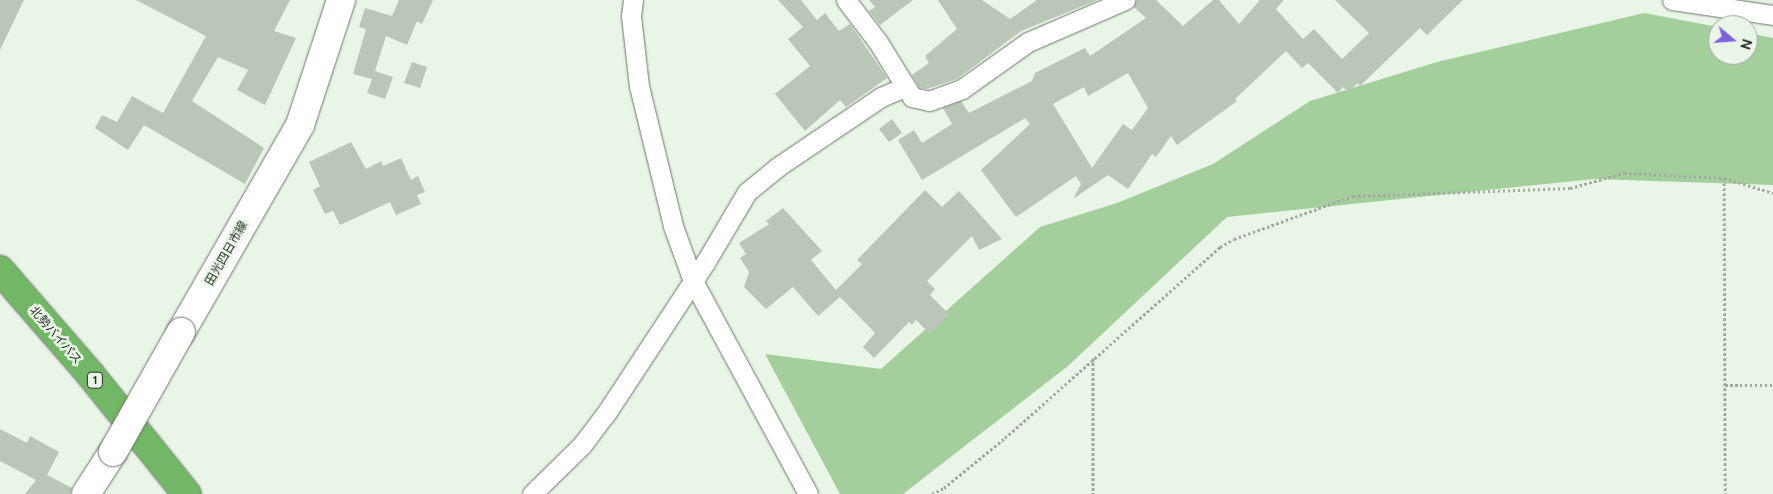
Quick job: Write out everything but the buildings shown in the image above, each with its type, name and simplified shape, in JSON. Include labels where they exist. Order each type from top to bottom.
[{"type":"highway","name":"北勢バイパス","points":[[0,270],[90,374],[187,494]]},
{"type":"main road","name":"田光四日市線","points":[[86,494],[113,452],[300,125],[341,0]]},
{"type":"street","points":[[633,0],[631,16],[638,86],[673,226],[693,281],[808,494]]},
{"type":"street","points":[[846,0],[878,42],[904,87],[912,97],[929,101],[962,89],[1017,48],[1125,0]]},
{"type":"street","points":[[1672,0],[1773,15]]},
{"type":"street","points":[[532,494],[588,438],[693,281],[739,204],[757,182],[881,97],[904,87]]},
{"type":"path","points":[[932,494],[944,488],[1005,438],[1093,357],[1220,247],[1234,239],[1353,196],[1570,188],[1624,173],[1724,178],[1773,193]]},
{"type":"path","points":[[1724,178],[1725,494]]},
{"type":"path","points":[[1093,357],[1093,494]]},
{"type":"path","points":[[1725,385],[1773,385]]},
{"type":"green space","points":[[1644,13],[1708,25],[1708,65],[1758,65],[1758,35],[1773,38],[1773,185],[1594,179],[1227,217],[1068,366],[903,494],[840,494],[765,354],[881,369],[1040,227],[1117,203],[1213,164],[1310,101],[1437,62]]}]
